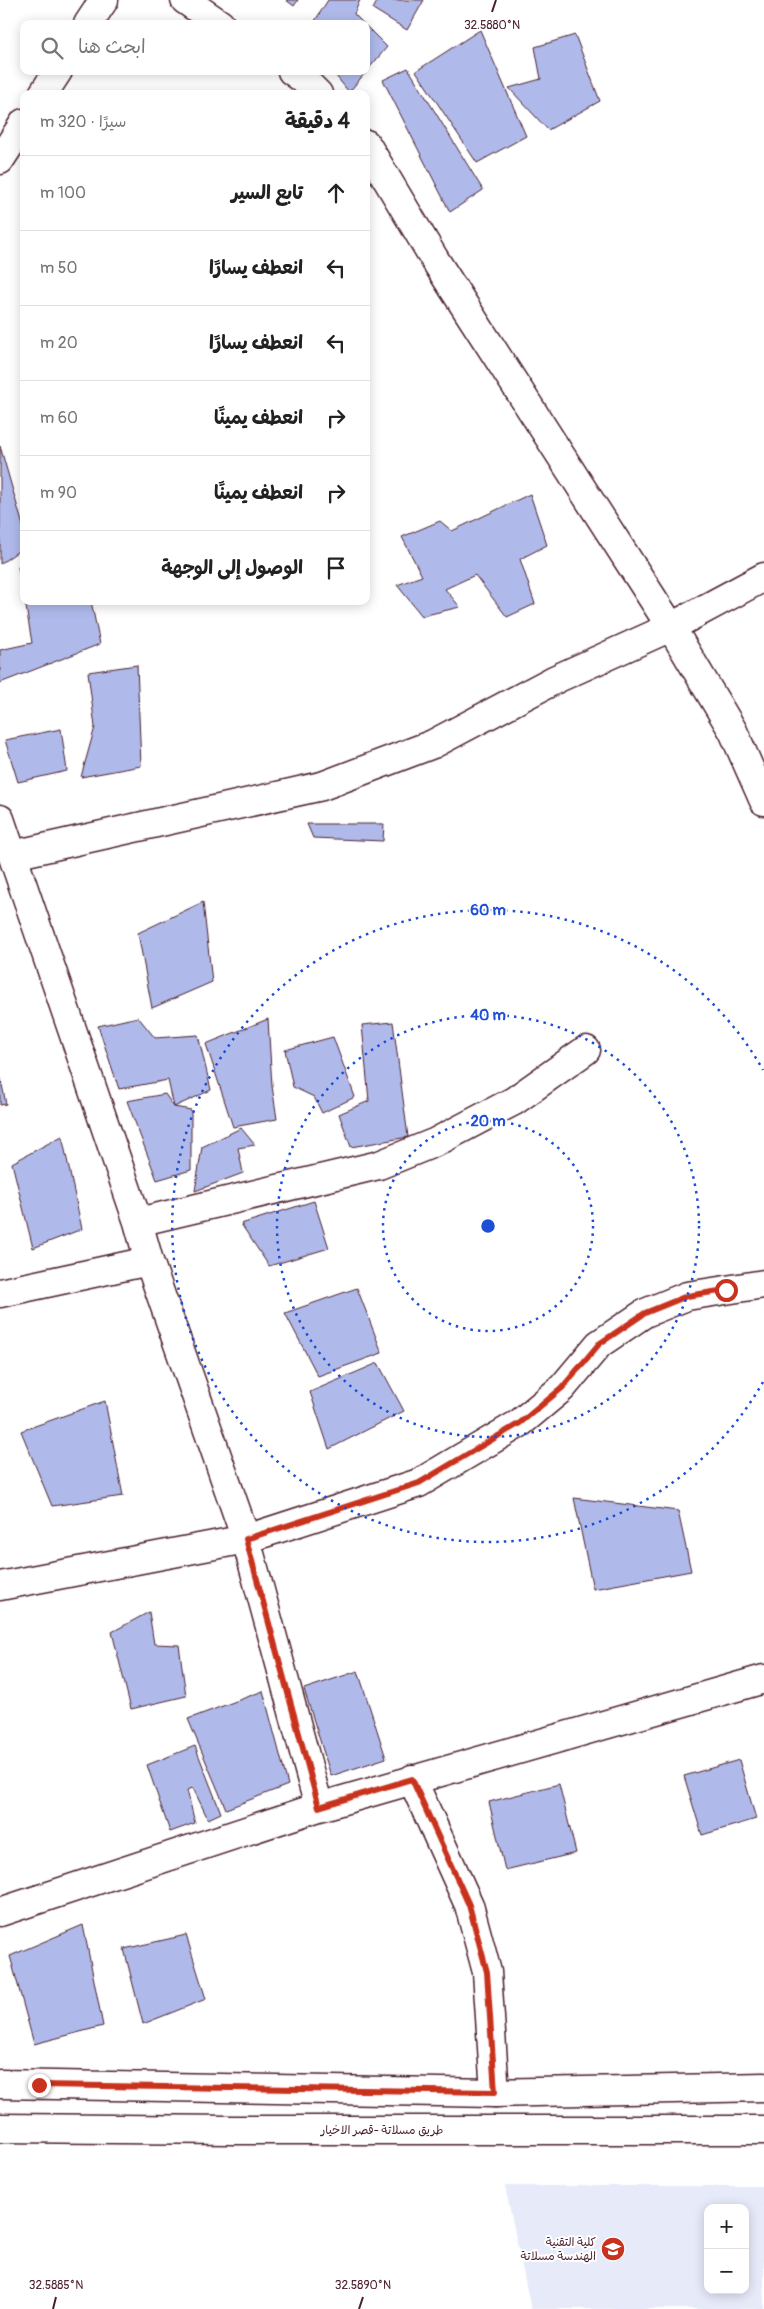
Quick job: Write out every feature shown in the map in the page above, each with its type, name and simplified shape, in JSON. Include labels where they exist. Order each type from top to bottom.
[{"type":"street","points":[[91,20],[104,0]]},
{"type":"street","points":[[185,0],[214,20]]},
{"type":"street","points":[[46,90],[55,75]]},
{"type":"street","points":[[298,75],[314,90]]},
{"type":"street","points":[[0,160],[20,129]]},
{"type":"street","points":[[370,151],[435,260],[671,627],[733,731],[764,801]]},
{"type":"street","points":[[13,855],[322,786],[433,744],[556,679],[671,627],[764,577]]},
{"type":"street","points":[[0,819],[138,1222],[149,1261],[246,1539],[319,1807]]},
{"type":"street","points":[[138,1222],[380,1165],[436,1142],[514,1101],[586,1050]]},
{"type":"street","points":[[0,1293],[149,1261]]},
{"type":"street","points":[[0,1586],[246,1539],[419,1483],[520,1423],[562,1388],[599,1344],[645,1313],[687,1296],[764,1284]]},
{"type":"street","points":[[0,1912],[319,1807],[764,1679]]},
{"type":"street","points":[[412,1779],[469,1905],[480,1943],[487,1972],[495,2092]]},
{"type":"street","points":[[0,2084],[495,2092],[764,2087]]},
{"type":"street","name":"طريق مسلاتة -قصر الاخيار","points":[[0,2128],[764,2130]]},
{"type":"shaded area","name":"كلية التقنية الهندسة مسلاتة","points":[[505,2186],[764,2186],[764,2309],[531,2309]]},
{"type":"building","points":[[286,0],[298,0],[294,6]]},
{"type":"building","points":[[328,0],[360,0],[354,14],[360,20],[316,20]]},
{"type":"building","points":[[378,0],[424,0],[407,30],[373,9]]},
{"type":"building","points":[[370,30],[387,47],[370,67]]},
{"type":"building","points":[[480,30],[526,136],[477,163],[416,71]]},
{"type":"building","points":[[575,35],[600,101],[548,130],[509,88],[541,79],[535,47]]},
{"type":"building","points":[[408,68],[483,190],[450,212],[383,80]]},
{"type":"building","points":[[335,75],[363,75],[351,90],[347,90]]},
{"type":"building","points":[[0,446],[20,515],[20,550],[0,564]]},
{"type":"building","points":[[530,494],[547,545],[520,559],[535,604],[507,617],[475,575],[445,589],[460,607],[422,616],[397,585],[422,576],[402,537],[440,521],[452,531]]},
{"type":"building","points":[[26,605],[92,605],[100,644],[0,683],[0,650],[32,643]]},
{"type":"building","points":[[137,665],[141,766],[81,777],[95,727],[88,672]]},
{"type":"building","points":[[61,729],[67,771],[18,782],[5,740]]},
{"type":"building","points":[[307,824],[384,824],[383,841],[313,838]]},
{"type":"building","points":[[203,902],[212,982],[152,1008],[138,933]]},
{"type":"building","points":[[138,1017],[155,1038],[198,1035],[211,1090],[174,1107],[168,1080],[119,1089],[98,1026]]},
{"type":"building","points":[[268,1019],[272,1086],[277,1119],[233,1127],[206,1044]]},
{"type":"building","points":[[393,1022],[408,1137],[351,1147],[339,1114],[369,1101],[362,1025]]},
{"type":"building","points":[[333,1037],[355,1097],[322,1113],[314,1097],[293,1087],[285,1050]]},
{"type":"building","points":[[0,1075],[6,1104],[0,1105]]},
{"type":"building","points":[[165,1094],[174,1107],[191,1110],[191,1170],[157,1180],[127,1101]]},
{"type":"building","points":[[241,1128],[255,1145],[238,1148],[243,1173],[195,1191],[202,1147]]},
{"type":"building","points":[[62,1136],[82,1229],[33,1248],[12,1163]]},
{"type":"building","points":[[314,1201],[329,1248],[269,1266],[241,1224]]},
{"type":"building","points":[[357,1288],[382,1353],[318,1376],[285,1313]]},
{"type":"building","points":[[378,1363],[404,1411],[329,1449],[310,1392]]},
{"type":"building","points":[[105,1401],[123,1496],[52,1506],[21,1431]]},
{"type":"building","points":[[574,1498],[678,1511],[691,1571],[593,1589]]},
{"type":"building","points":[[149,1612],[154,1644],[179,1645],[186,1696],[131,1709],[112,1632]]},
{"type":"building","points":[[358,1671],[386,1758],[331,1776],[304,1689]]},
{"type":"building","points":[[263,1691],[288,1785],[226,1809],[188,1719]]},
{"type":"building","points":[[195,1746],[221,1813],[208,1819],[193,1788],[187,1790],[195,1823],[170,1832],[147,1765]]},
{"type":"building","points":[[739,1760],[756,1819],[702,1835],[684,1776]]},
{"type":"building","points":[[559,1784],[576,1853],[505,1870],[489,1802]]},
{"type":"building","points":[[83,1925],[103,2026],[34,2044],[10,1956]]},
{"type":"building","points":[[186,1935],[206,1999],[143,2024],[124,1949]]},
{"type":"place","name":"كلية التقنية الهندسة مسلاتة","points":[[613,2249]]},
{"type":"route","points":[[39,2085],[495,2092],[487,1972],[469,1905],[412,1779],[319,1807],[246,1539],[419,1483],[520,1423],[562,1388],[599,1344],[645,1313],[687,1296],[726,1290]]}]
